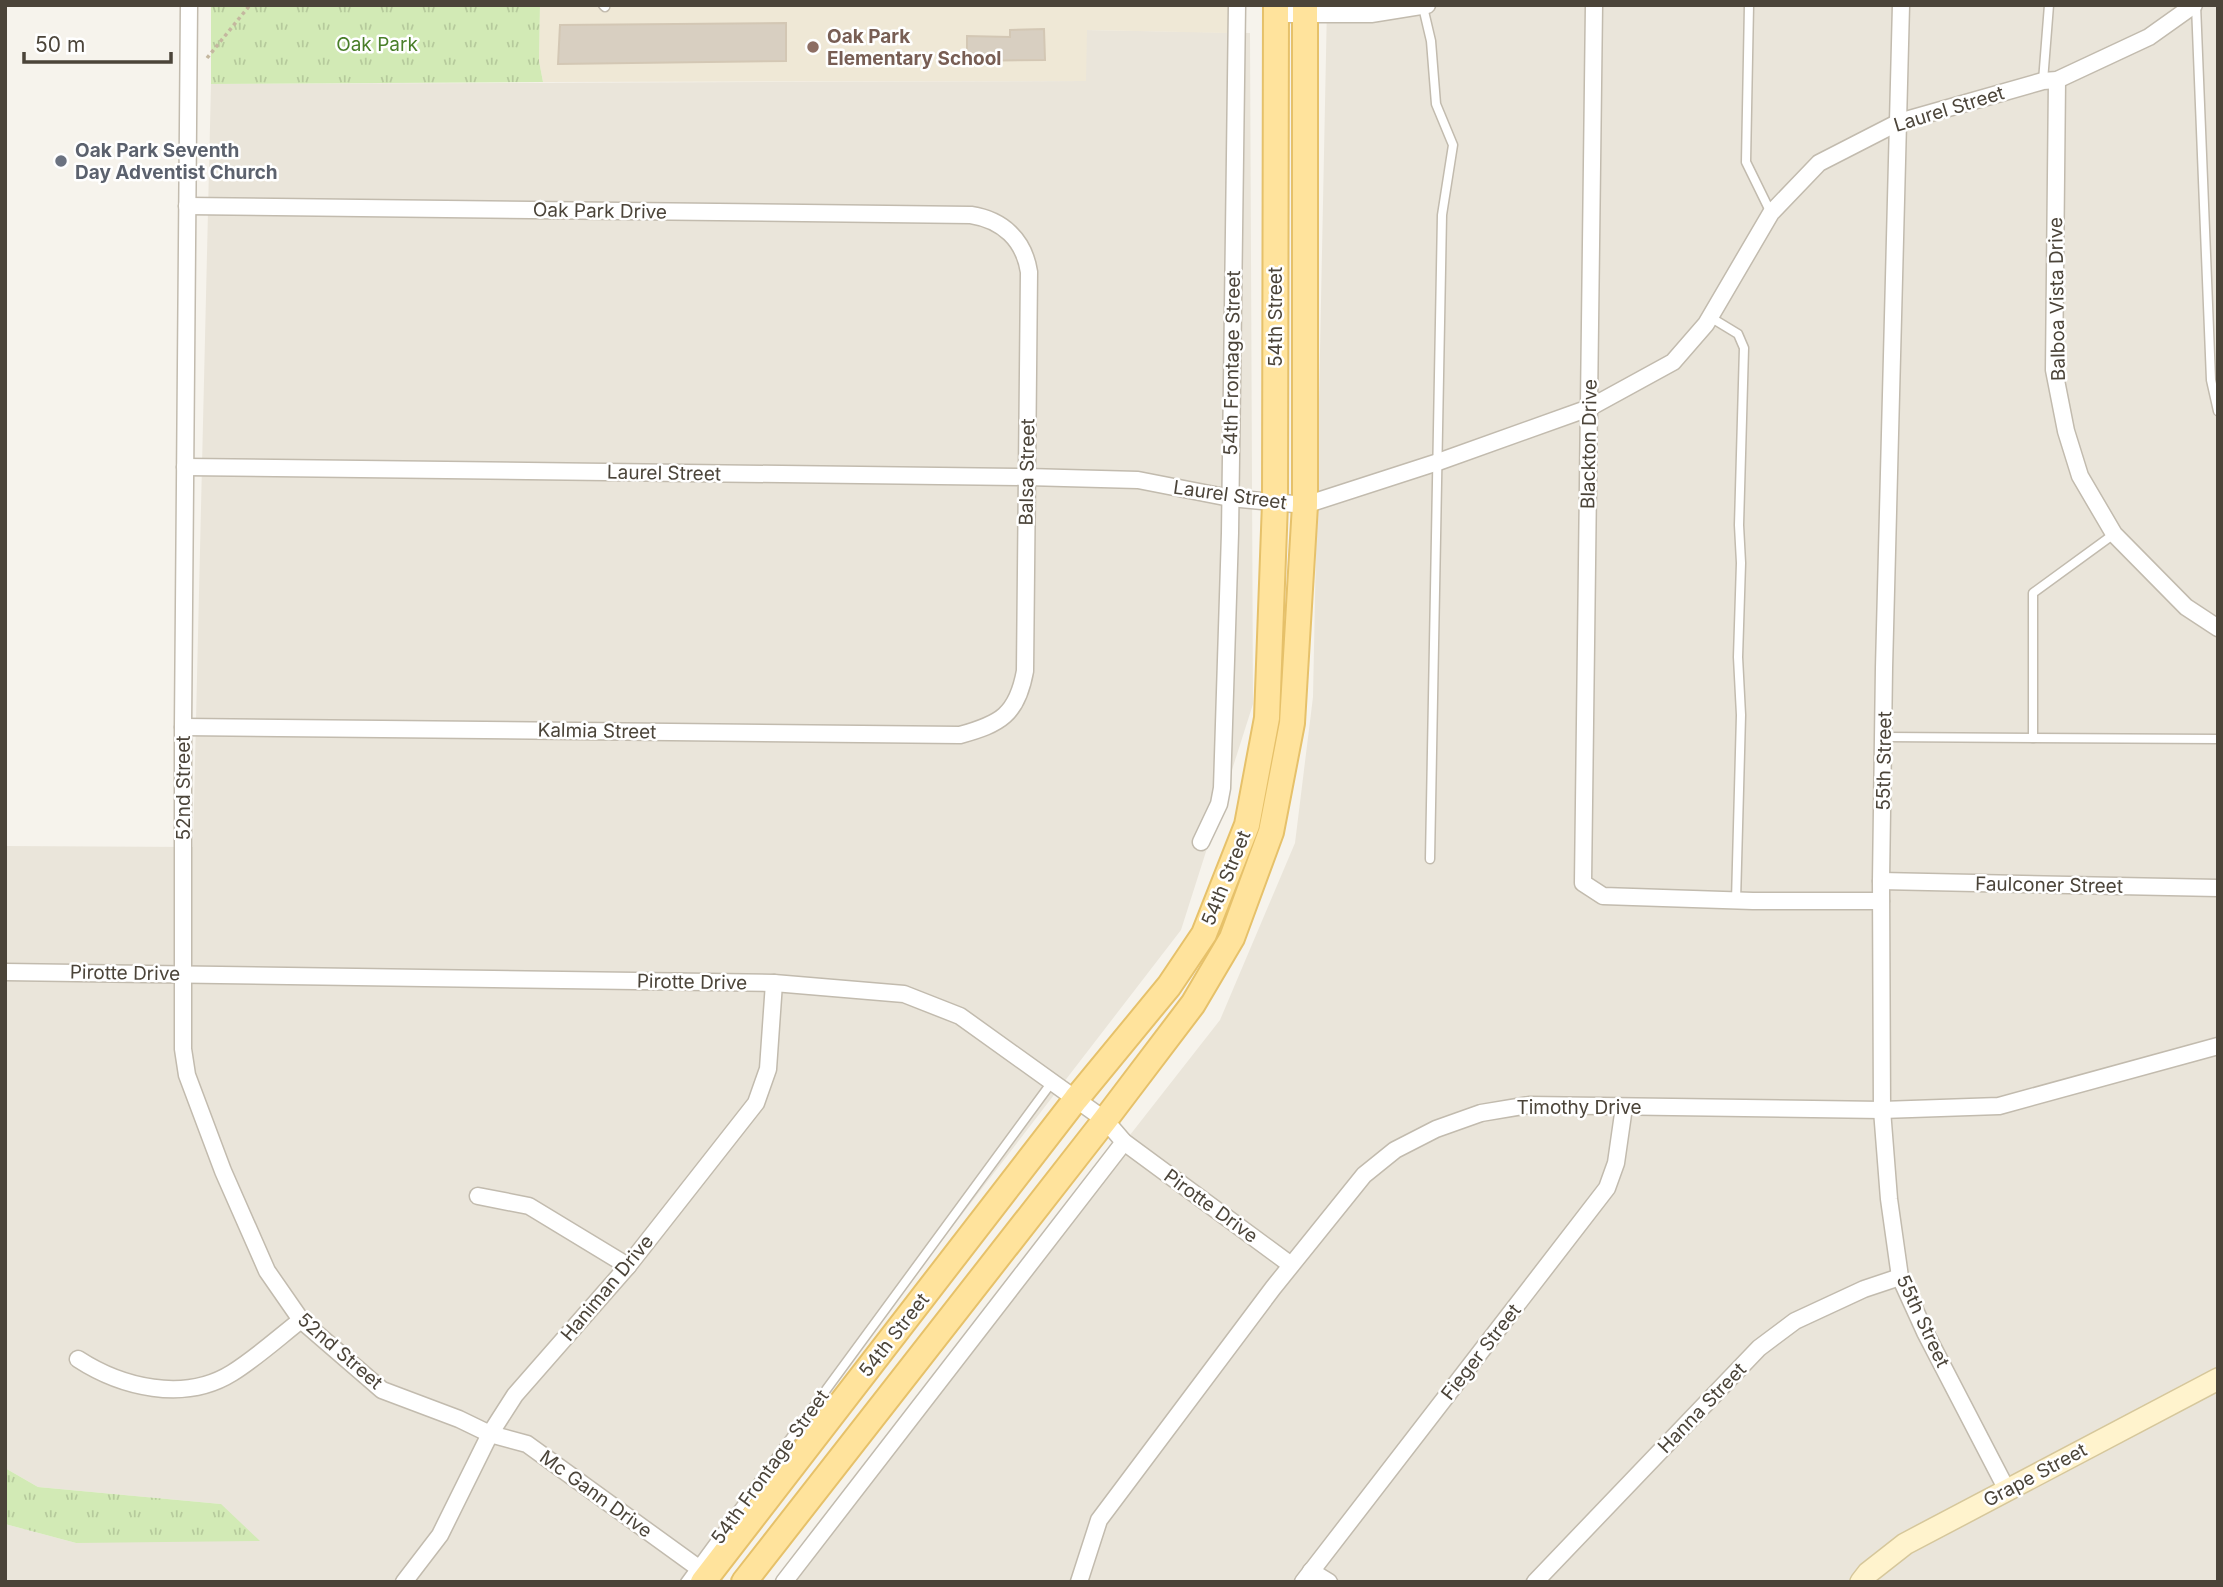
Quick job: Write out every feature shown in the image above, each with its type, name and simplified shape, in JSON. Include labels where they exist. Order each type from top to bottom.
[{"type":"main road","name":"54th Street","points":[[700,1574],[1076,1099],[1169,986],[1204,934],[1247,825],[1267,718],[1275,503],[1276,10]]},
{"type":"main road","name":"54th Street","points":[[744,1582],[1193,1004],[1232,938],[1271,832],[1292,723],[1305,505],[1305,10]]},
{"type":"street","name":"52nd Street","points":[[189,5],[183,727],[183,1049],[187,1074],[223,1171],[267,1271],[301,1320],[382,1390],[459,1419],[490,1434]]},
{"type":"street","name":"54th Frontage Street","points":[[1201,842],[1219,804],[1222,788],[1230,498],[1237,5]]},
{"type":"street","name":"Blackton Drive","points":[[1594,5],[1583,883],[1603,897],[1736,901]]},
{"type":"street","name":"55th Street","points":[[1901,5],[1885,643],[1881,881],[1882,1110],[1889,1199],[1900,1277],[1925,1332],[2007,1490]]},
{"type":"street","name":"Laurel Street","points":[[185,467],[1138,480],[1230,498],[1305,505],[1438,462],[1589,408],[1673,362],[1710,317],[1771,213],[1819,163],[1899,122],[2050,80],[2150,37],[2195,5]]},
{"type":"street","points":[[1276,10],[1371,14],[1425,6]]},
{"type":"street","name":"Balboa Vista Drive","points":[[2050,80],[2054,370],[2066,431],[2080,476],[2113,534],[2186,607],[2218,628]]},
{"type":"street","name":"Oak Park Drive","points":[[187,206],[971,215],[998,223],[1009,231]]},
{"type":"street","name":"Balsa Street","points":[[1006,715],[1019,694],[1025,671],[1029,272],[1023,250],[1009,231]]},
{"type":"street","name":"Kalmia Street","points":[[183,727],[960,735],[987,727],[1006,715]]},
{"type":"street","name":"Faulconer Street","points":[[1881,881],[2218,888]]},
{"type":"street","points":[[1736,901],[1881,901]]},
{"type":"street","name":"Pirotte Drive","points":[[5,972],[774,983],[904,994],[960,1017],[1053,1081],[1105,1120],[1124,1142],[1291,1265]]},
{"type":"street","name":"Haniman Drive","points":[[404,1582],[440,1535],[490,1434],[515,1395],[628,1266],[756,1103],[768,1069],[774,983]]},
{"type":"street","name":"Timothy Drive","points":[[1079,1582],[1099,1520],[1291,1265],[1364,1175],[1395,1150],[1436,1129],[1481,1113],[1529,1105],[1882,1110],[1999,1106],[2218,1046]]},
{"type":"street","name":"Fieger Street","points":[[1307,1576],[1607,1188],[1616,1163],[1625,1107]]},
{"type":"street","points":[[783,1582],[1124,1142]]},
{"type":"street","points":[[478,1196],[529,1206],[628,1266]]},
{"type":"street","name":"Hanna Street","points":[[1535,1582],[1759,1348],[1795,1321],[1864,1289],[1900,1277]]},
{"type":"street","points":[[78,1359],[106,1375],[136,1385],[165,1388],[194,1386],[230,1374],[301,1320]]},
{"type":"street","name":"Grape Street","points":[[1861,1582],[1868,1573],[1905,1544],[2218,1379]]},
{"type":"street","name":"Mc Gann Drive","points":[[490,1434],[527,1444],[700,1574]]},
{"type":"street","points":[[1307,1576],[1329,1582]]},
{"type":"lane","points":[[1749,5],[1746,162],[1771,213]]},
{"type":"lane","points":[[2049,5],[2050,80]]},
{"type":"lane","points":[[2195,5],[2211,380],[2218,411]]},
{"type":"lane","points":[[1425,6],[1436,104],[1453,145],[1442,215],[1430,859]]},
{"type":"lane","points":[[1710,317],[1738,334],[1744,348],[1739,525],[1741,563],[1738,657],[1741,715],[1736,901]]},
{"type":"lane","points":[[2033,738],[2034,593],[2113,534]]},
{"type":"lane","points":[[1885,737],[2218,739]]},
{"type":"lane","name":"54th Frontage Street","points":[[685,1582],[700,1574],[1053,1081]]},
{"type":"path","points":[[188,69],[197,69],[200,66],[250,5]]},
{"type":"shaded area","name":"Oak Park Elementary School","points":[[540,5],[1230,5],[1229,33],[1087,30],[1086,81],[543,82],[539,61]]},
{"type":"shaded area","points":[[1327,5],[2218,5],[2218,1582],[780,1582],[1220,1020],[1295,843],[1313,697]]},
{"type":"shaded area","points":[[1086,30],[1250,33],[1253,704],[1181,930],[679,1582],[5,1582],[5,1524],[76,1543],[221,1504],[38,1487],[5,1468],[5,846],[193,847],[211,84],[1086,81]]},
{"type":"green space","name":"Oak Park","points":[[211,5],[540,5],[539,61],[543,82],[211,84]]},
{"type":"green space","points":[[5,1468],[38,1487],[221,1504],[260,1541],[76,1543],[5,1524]]},
{"type":"building","points":[[786,23],[786,61],[558,64],[560,25]]},
{"type":"building","points":[[1044,29],[1045,60],[967,61],[967,36],[1010,37],[1010,30]]},
{"type":"place","name":"Oak Park Elementary School","points":[[813,47]]},
{"type":"place","name":"Oak Park Seventh Day Adventist Church","points":[[61,161]]}]
